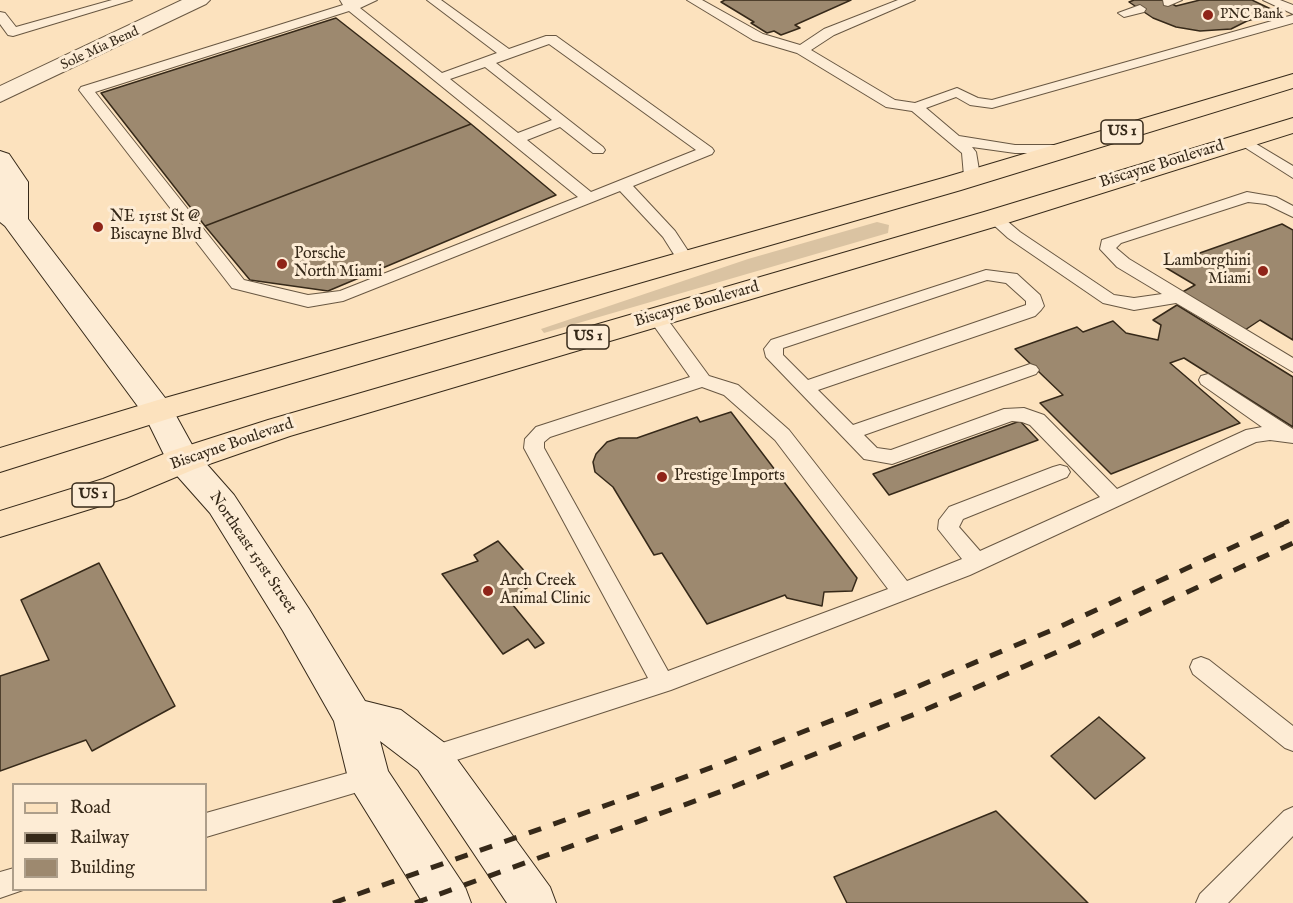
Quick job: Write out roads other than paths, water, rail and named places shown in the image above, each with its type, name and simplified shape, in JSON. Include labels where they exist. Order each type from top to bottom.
[{"type":"main road","name":"US 1","points":[[0,460],[158,411],[962,180],[1293,81]]},
{"type":"main road","name":"Biscayne Boulevard","points":[[0,524],[114,489],[183,460],[279,428],[994,218],[1293,124]]},
{"type":"main road","points":[[962,180],[994,218]]},
{"type":"street","name":"Sole Mia Bend","points":[[0,95],[199,0]]},
{"type":"street","name":"Northeast 151st Street","points":[[0,159],[15,182],[8,215],[158,411],[183,460],[222,504],[296,620],[353,717],[369,778],[449,903]]},
{"type":"street","points":[[353,717],[387,723],[432,757],[534,903]]},
{"type":"lane","points":[[0,16],[13,32],[126,0]]},
{"type":"lane","points":[[371,0],[348,3],[86,90],[238,284],[308,300],[343,296],[707,151],[551,39],[440,78]]},
{"type":"lane","points":[[433,0],[507,54]]},
{"type":"lane","points":[[693,0],[749,33],[802,50],[891,104],[916,107],[957,92],[975,102],[992,104],[1293,20]]},
{"type":"lane","points":[[802,50],[829,32],[909,0]]},
{"type":"lane","points":[[1269,0],[1293,10]]},
{"type":"lane","points":[[348,3],[591,199]]},
{"type":"lane","points":[[1124,13],[1140,9]]},
{"type":"lane","points":[[487,62],[598,150]]},
{"type":"lane","points":[[916,107],[969,152],[962,180]]},
{"type":"lane","points":[[517,139],[563,122]]},
{"type":"lane","points":[[956,140],[1015,149],[1065,149]]},
{"type":"lane","points":[[1243,140],[1293,173]]},
{"type":"lane","points":[[624,186],[669,234],[686,260]]},
{"type":"lane","points":[[1293,212],[1270,200],[1247,197],[1108,243],[1108,249],[1117,259],[1293,366]]},
{"type":"lane","points":[[994,218],[1014,235],[1109,299],[1134,304],[1179,297]]},
{"type":"lane","points":[[805,388],[1029,312],[1035,306],[1034,299],[1011,278],[986,275],[777,344],[773,349],[775,357],[805,388],[871,453],[892,457],[1011,414],[1024,415],[1036,420],[1114,499]]},
{"type":"lane","points":[[657,316],[702,380],[731,390],[782,435],[903,592]]},
{"type":"lane","points":[[850,433],[1030,370]]},
{"type":"lane","points":[[663,682],[534,448],[535,439],[543,432],[702,380]]},
{"type":"lane","points":[[1208,380],[1290,436]]},
{"type":"lane","points":[[432,757],[663,682],[903,592],[977,562],[1253,435],[1290,436]]},
{"type":"lane","points":[[977,562],[948,529],[949,520],[956,513],[1060,472]]},
{"type":"lane","points":[[1201,667],[1293,740]]},
{"type":"lane","points":[[207,825],[369,778]]},
{"type":"lane","points":[[1209,903],[1293,819]]},
{"type":"railway","points":[[1280,525],[1293,519]]},
{"type":"railway","points":[[333,903],[713,767],[907,691],[1057,628],[1283,524]]},
{"type":"railway","points":[[415,903],[725,790],[920,712],[1073,645],[1293,543]]},
{"type":"place","name":"PNC Bank","points":[[1208,15]]},
{"type":"place","name":"NE 151st St @ Biscayne Blvd","points":[[98,227]]},
{"type":"place","name":"Porsche North Miami","points":[[282,264]]},
{"type":"place","name":"Lamborghini Miami","points":[[1263,271]]},
{"type":"place","name":"Prestige Imports","points":[[662,477]]},
{"type":"place","name":"Arch Creek Animal Clinic","points":[[488,591]]}]
